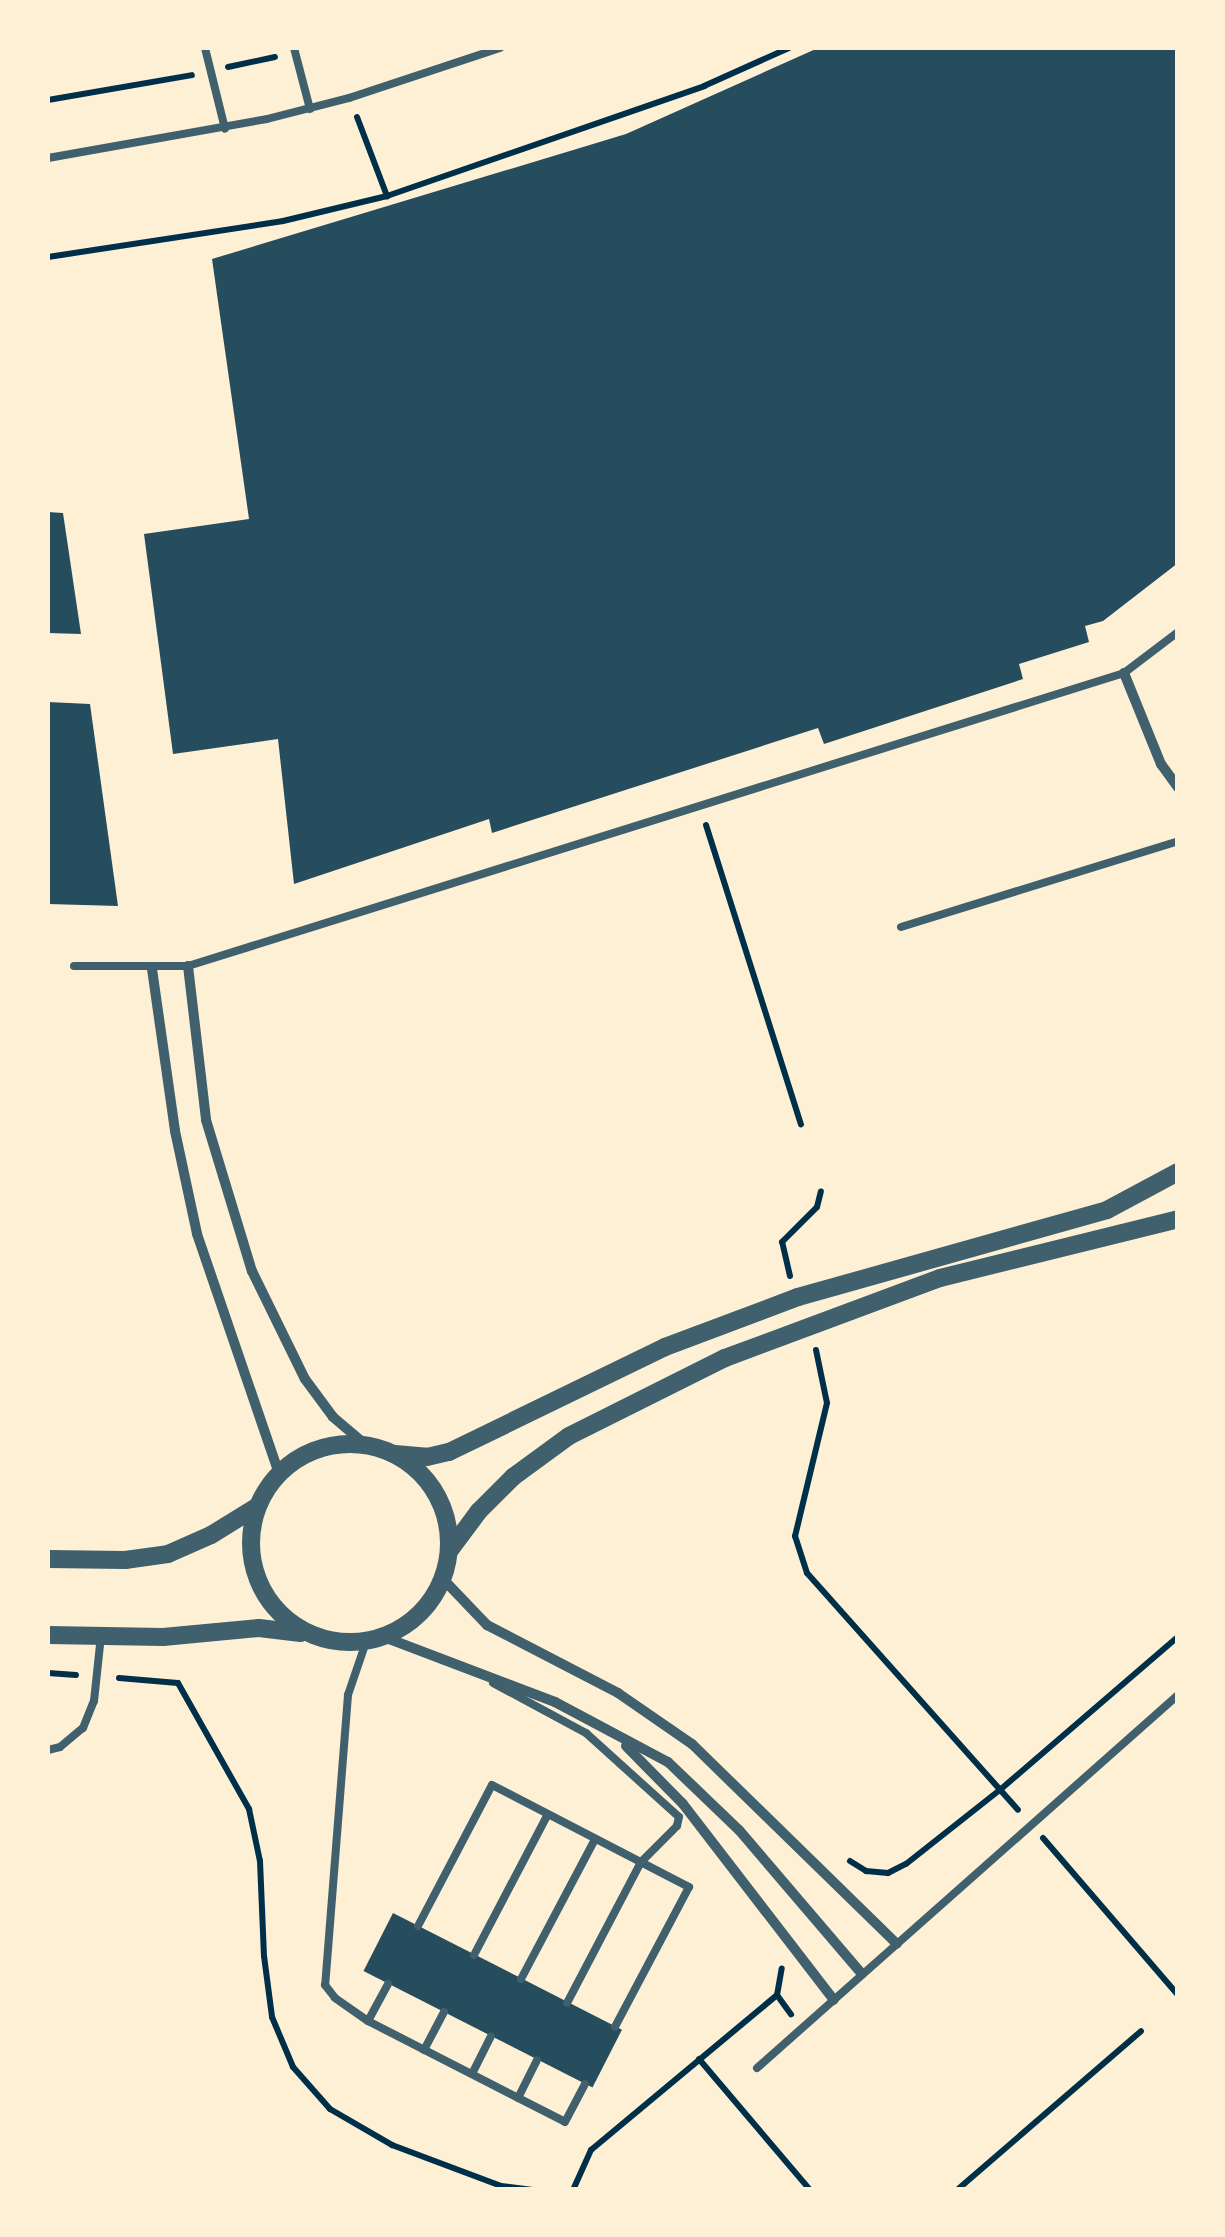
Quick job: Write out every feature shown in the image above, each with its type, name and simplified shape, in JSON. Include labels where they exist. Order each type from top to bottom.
[{"type":"street","points":[[1124,672],[1161,764],[1178,787]]},
{"type":"street","points":[[188,966],[206,1120],[252,1271],[305,1379],[333,1417],[366,1445]]},
{"type":"street","points":[[152,968],[175,1131],[197,1234],[279,1473]]},
{"type":"street","points":[[309,1634],[284,1618],[258,1580],[251,1536],[258,1506],[279,1473],[305,1454],[334,1444],[366,1445],[395,1454],[427,1457],[449,1452],[681,1341],[798,1297],[1106,1210],[1178,1172]]},
{"type":"street","points":[[450,1550],[478,1511],[568,1436],[673,1382],[808,1325],[940,1278],[1178,1219]]},
{"type":"street","points":[[375,1640],[419,1614],[443,1579],[450,1550],[448,1521],[437,1494],[419,1471],[395,1454]]},
{"type":"street","points":[[48,1559],[125,1560],[168,1554],[211,1535],[258,1506]]},
{"type":"street","points":[[443,1579],[488,1625],[618,1693],[692,1744],[896,1944]]},
{"type":"street","points":[[48,1635],[163,1637],[259,1628],[337,1642],[375,1640],[555,1702],[622,1741],[668,1762],[739,1830],[862,1974]]},
{"type":"street","points":[[622,1741],[683,1804],[834,2000]]},
{"type":"lane","points":[[204,48],[225,129]]},
{"type":"lane","points":[[48,158],[225,129],[310,109],[500,48]]},
{"type":"lane","points":[[295,50],[310,109]]},
{"type":"lane","points":[[74,966],[188,966],[1124,672],[1178,632]]},
{"type":"lane","points":[[901,928],[1178,841]]},
{"type":"lane","points":[[48,1750],[60,1747],[83,1728],[94,1701],[101,1636]]},
{"type":"lane","points":[[375,1640],[348,1694],[325,1984],[335,1998],[368,2020],[565,2122],[586,2084]]},
{"type":"lane","points":[[480,1676],[586,1734],[680,1816],[677,1826],[641,1862],[567,2003]]},
{"type":"lane","points":[[757,2068],[1178,1695]]},
{"type":"lane","points":[[418,1926],[492,1785],[689,1887],[616,2027]]},
{"type":"lane","points":[[474,1956],[548,1814]]},
{"type":"lane","points":[[521,1980],[595,1839]]},
{"type":"lane","points":[[368,2020],[388,1984]]},
{"type":"lane","points":[[424,2050],[444,2012]]},
{"type":"lane","points":[[472,2074],[491,2036]]},
{"type":"lane","points":[[518,2098],[538,2060]]},
{"type":"path","points":[[48,257],[283,221],[387,196],[687,92],[789,48]]},
{"type":"path","points":[[48,100],[210,72],[295,50]]},
{"type":"path","points":[[349,98],[387,196]]},
{"type":"path","points":[[706,824],[801,1124]]},
{"type":"path","points":[[792,1282],[782,1242],[817,1207],[821,1192]]},
{"type":"path","points":[[813,1339],[826,1402],[795,1536],[807,1573],[1178,1995]]},
{"type":"path","points":[[850,1861],[866,1871],[888,1874],[1000,1790],[1178,1637]]},
{"type":"path","points":[[572,2190],[591,2150],[777,1995],[782,1968],[776,1951]]},
{"type":"path","points":[[957,2190],[1141,2031]]},
{"type":"path","points":[[699,2059],[810,2190]]},
{"type":"building","points":[[818,48],[1178,48],[1178,563],[1103,621],[1085,626],[1089,642],[1019,664],[1023,679],[824,744],[818,728],[492,833],[489,819],[294,884],[278,739],[173,754],[144,534],[249,519],[212,259],[626,134]]},
{"type":"building","points":[[48,512],[63,513],[81,634],[48,633]]},
{"type":"building","points":[[48,702],[90,704],[118,906],[48,904]]},
{"type":"building","points":[[393,1913],[622,2030],[592,2088],[363,1971]]}]
